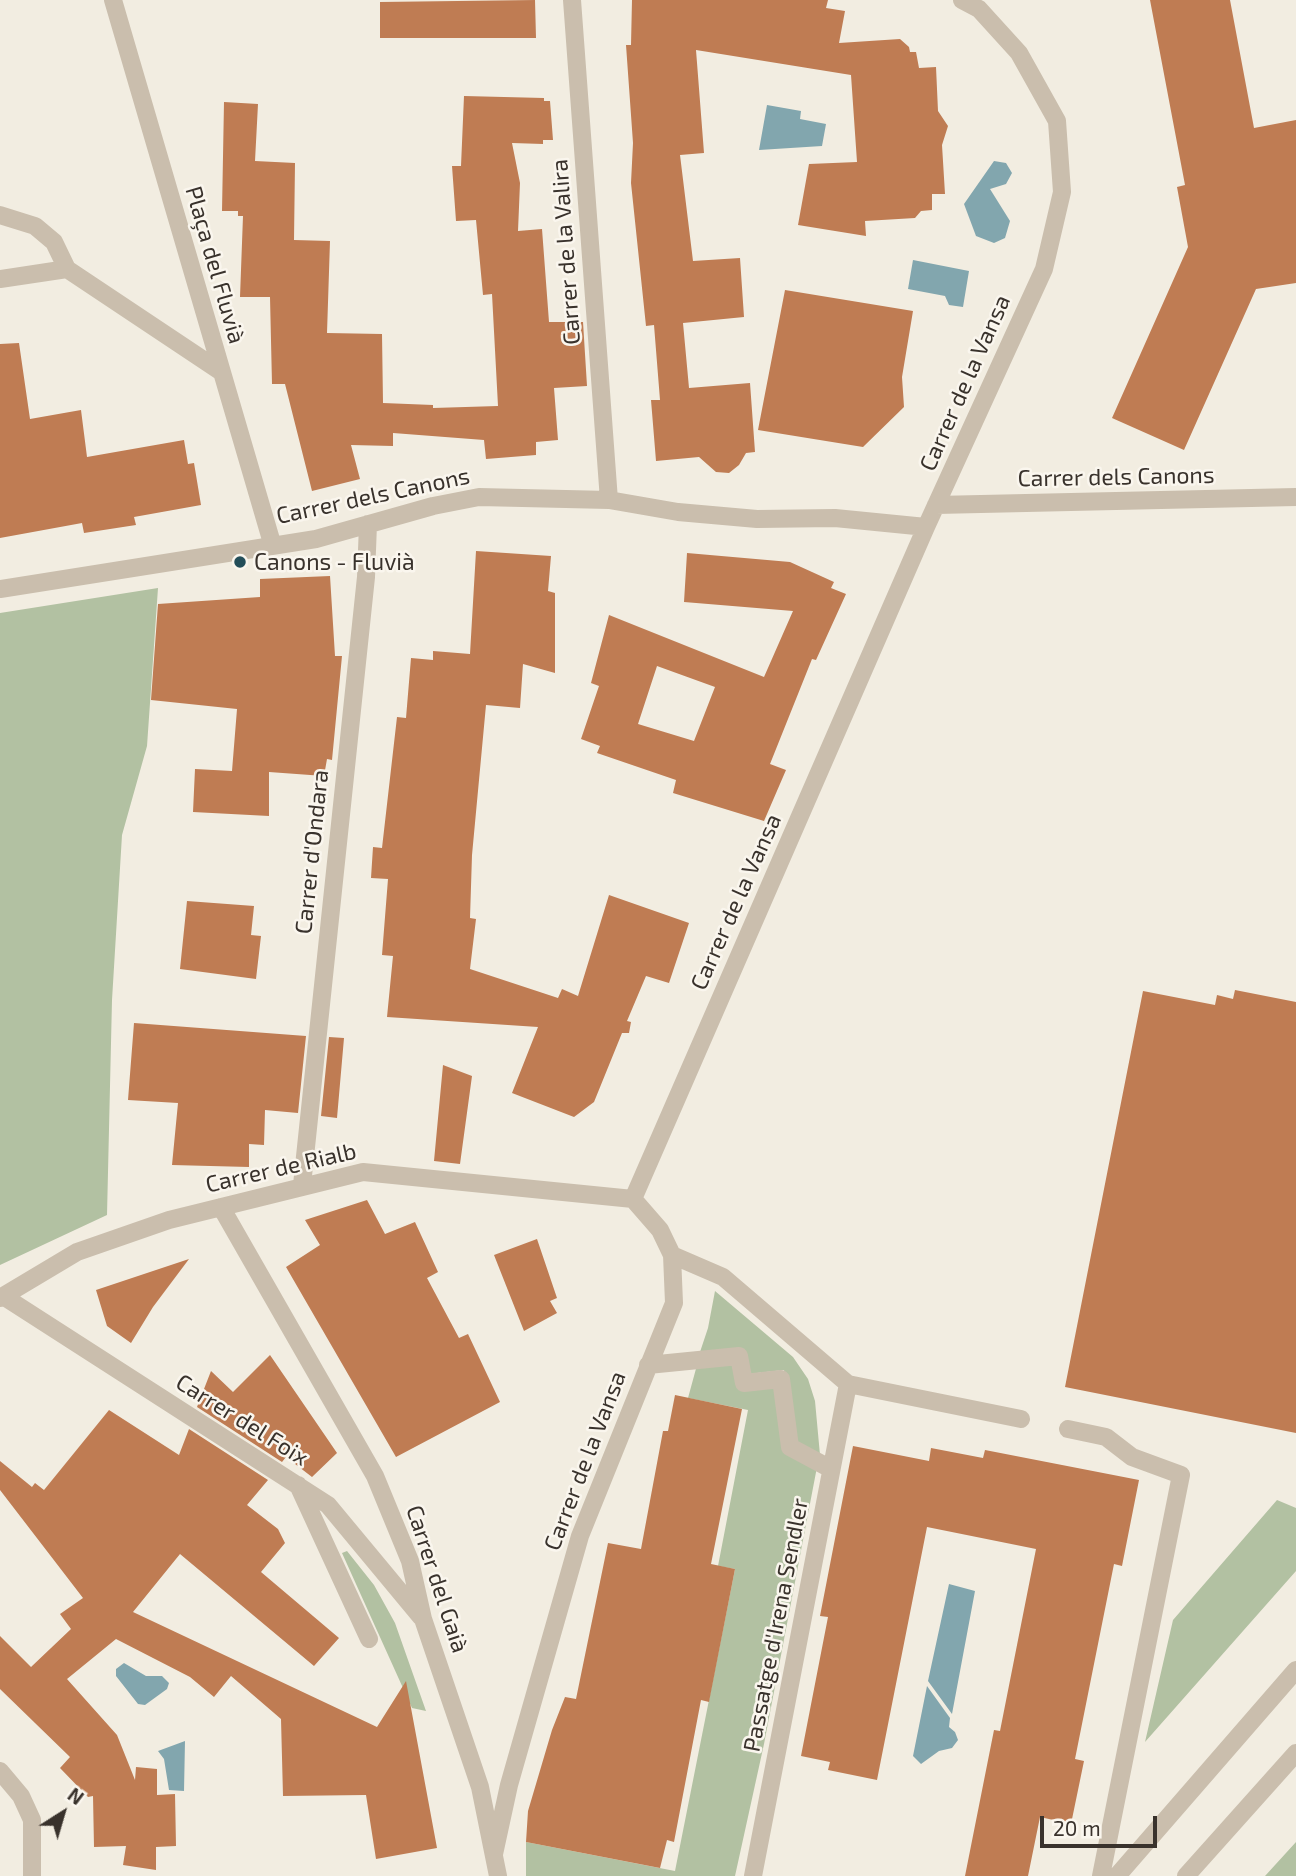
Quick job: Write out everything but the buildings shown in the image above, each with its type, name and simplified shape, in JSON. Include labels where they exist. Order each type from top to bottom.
[{"type":"street","name":"Plaça del Fluvià","points":[[113,0],[272,543]]},
{"type":"street","name":"Carrer de la Valira","points":[[572,0],[609,499]]},
{"type":"street","name":"Carrer de la Vansa","points":[[494,1854],[509,1785],[580,1536],[674,1303],[672,1255],[660,1230],[633,1199],[926,527],[1044,269],[1062,192],[1057,121],[1018,53],[979,9],[962,0]]},
{"type":"street","points":[[0,215],[35,226],[54,242],[66,270],[220,371]]},
{"type":"street","points":[[0,279],[66,270]]},
{"type":"street","name":"Carrer dels Canons","points":[[0,589],[316,538],[479,497],[609,499],[731,516],[835,518],[926,527]]},
{"type":"street","name":"Carrer dels Canons","points":[[936,505],[1296,497]]},
{"type":"street","name":"Carrer d'Ondara","points":[[302,1185],[366,577],[368,524]]},
{"type":"street","name":"Carrer de Rialb","points":[[2,1297],[77,1252],[169,1220],[363,1172],[633,1199]]},
{"type":"street","name":"Carrer del Gaià","points":[[221,1207],[375,1476],[410,1561],[423,1619],[480,1787],[498,1876]]},
{"type":"street","points":[[672,1255],[723,1277],[848,1384],[1021,1419]]},
{"type":"street","name":"Carrer del Foix","points":[[2,1297],[328,1505],[423,1619]]},
{"type":"street","points":[[648,1365],[739,1356],[744,1383],[781,1379],[790,1447],[831,1469]]},
{"type":"street","name":"Passatge d'Irena Sendler","points":[[753,1876],[848,1384]]},
{"type":"street","points":[[1068,1429],[1106,1437],[1132,1457],[1181,1475],[1101,1876]]},
{"type":"street","points":[[298,1485],[369,1639]]},
{"type":"street","points":[[1118,1876],[1296,1670]]},
{"type":"street","points":[[1186,1876],[1296,1753]]},
{"type":"street","points":[[0,1771],[21,1796],[32,1820],[32,1876]]},
{"type":"green space","points":[[158,588],[147,746],[122,835],[112,1000],[107,1215],[0,1265],[0,613]]},
{"type":"green space","points":[[715,1291],[793,1357],[808,1379],[815,1401],[820,1455],[797,1444],[784,1370],[748,1374],[743,1349],[699,1355],[708,1328]]},
{"type":"green space","points":[[735,1362],[741,1388],[776,1385],[784,1450],[817,1467],[764,1744],[735,1876],[526,1876],[526,1842],[675,1871],[735,1569],[718,1566],[748,1410],[688,1398],[697,1365]]},
{"type":"green space","points":[[1277,1500],[1296,1508],[1296,1571],[1145,1742],[1173,1620]]},
{"type":"green space","points":[[347,1551],[374,1585],[395,1623],[426,1711],[412,1708],[342,1553]]},
{"type":"green space","points":[[1296,1842],[1296,1876],[1265,1876]]},
{"type":"water","points":[[767,105],[801,111],[800,119],[826,124],[822,146],[759,150]]},
{"type":"water","points":[[994,161],[1006,163],[1012,173],[1006,184],[990,189],[1010,221],[1005,238],[994,243],[976,236],[964,204]]},
{"type":"water","points":[[913,260],[969,271],[963,307],[949,305],[945,296],[908,289]]},
{"type":"water","points":[[949,1584],[975,1591],[952,1714],[928,1681]]},
{"type":"water","points":[[124,1663],[146,1676],[162,1676],[169,1683],[167,1689],[145,1705],[138,1704],[116,1676],[116,1669]]},
{"type":"water","points":[[927,1686],[950,1718],[949,1727],[958,1740],[952,1748],[939,1751],[921,1764],[913,1756]]},
{"type":"water","points":[[185,1741],[184,1791],[169,1790],[164,1759],[158,1751]]},
{"type":"place","name":"Canons - Fluvià","points":[[240,562]]}]
